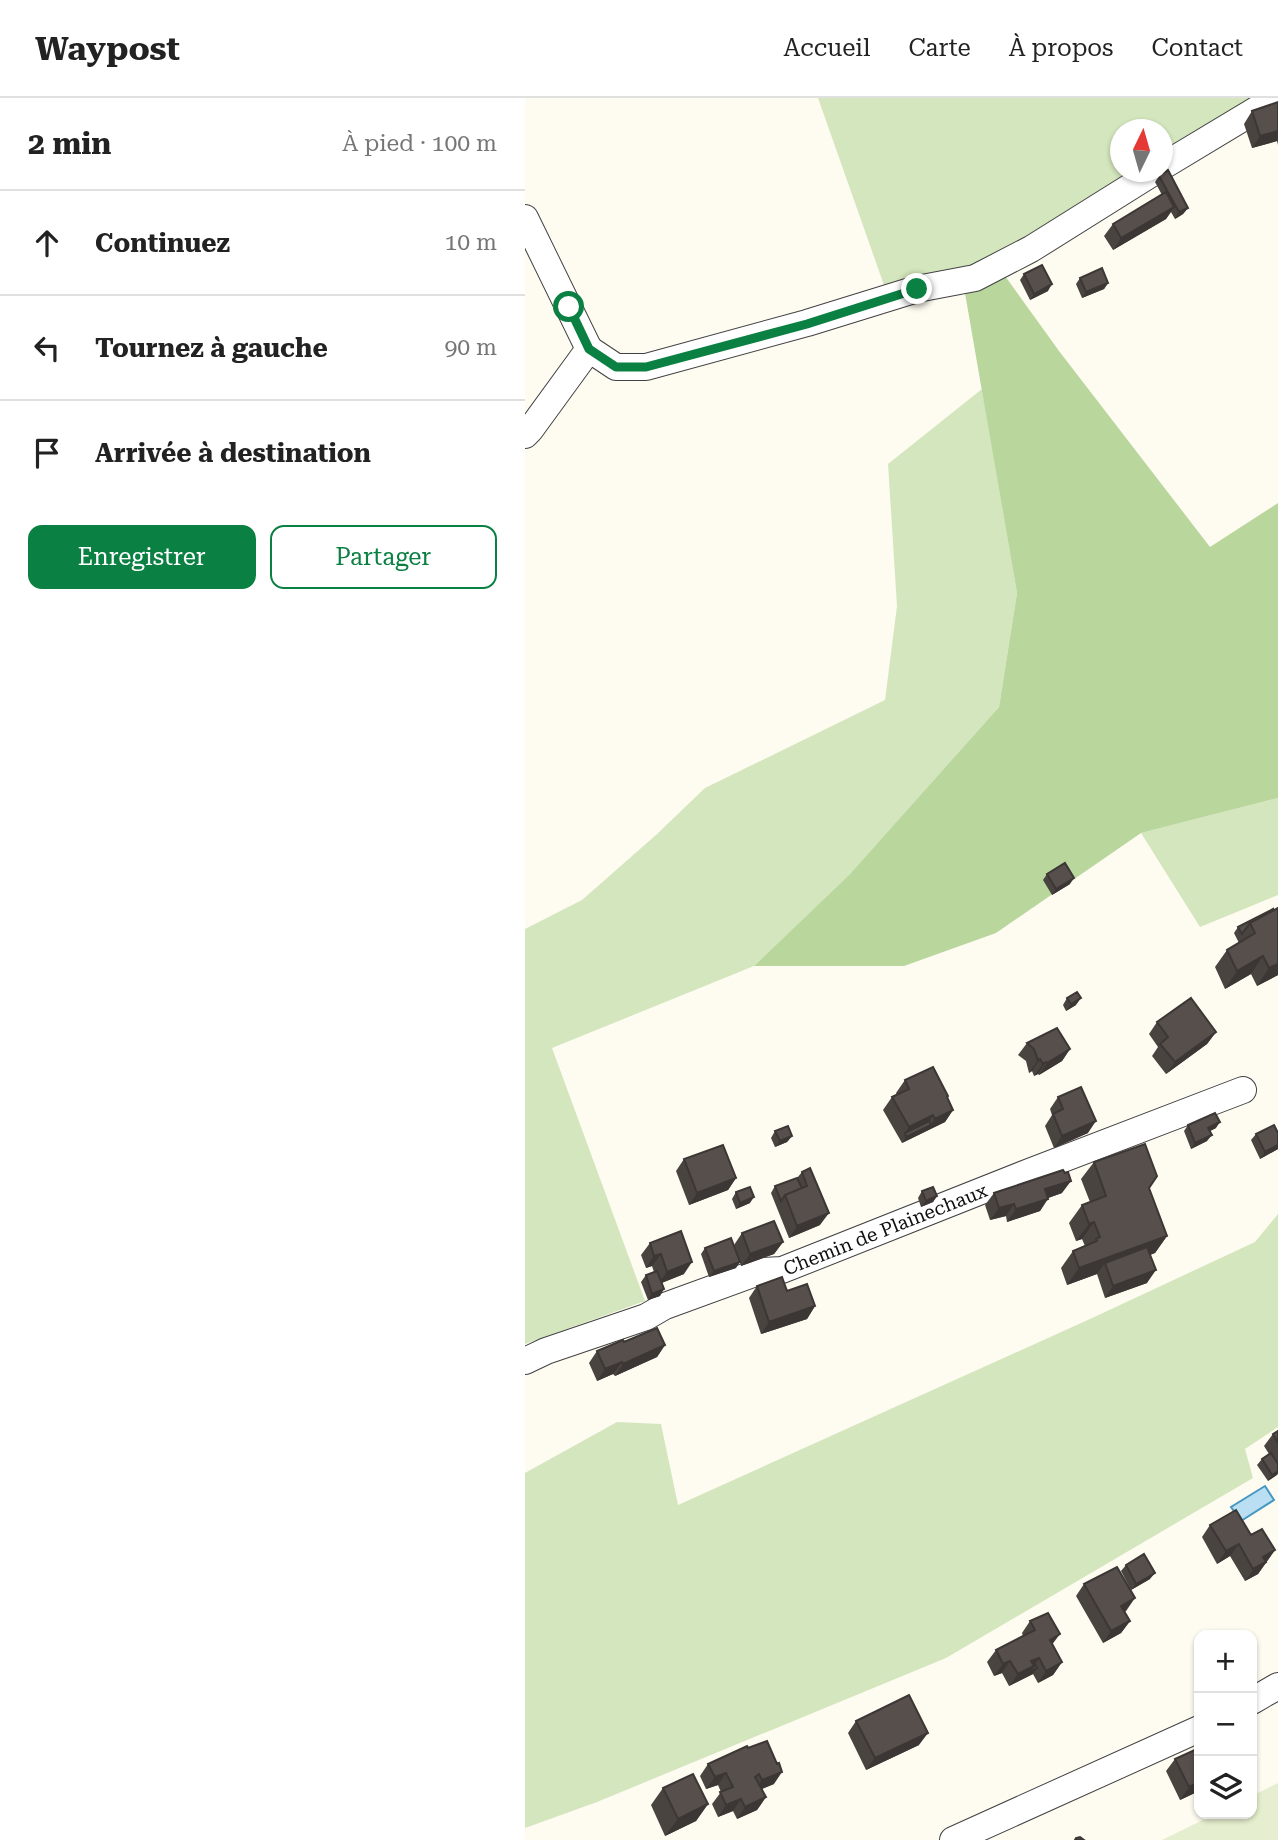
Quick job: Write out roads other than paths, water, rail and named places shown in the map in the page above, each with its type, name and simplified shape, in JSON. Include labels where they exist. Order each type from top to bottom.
[{"type":"street","points":[[1173,160],[1276,98]]},
{"type":"street","points":[[525,218],[589,349],[616,367],[646,367],[807,324],[917,289],[975,278],[1031,248],[1138,182]]},
{"type":"street","points":[[525,435],[589,349]]},
{"type":"street","name":"Chemin de Plainechaux","points":[[525,1361],[761,1271],[782,1270],[1243,1090]]},
{"type":"street","points":[[1257,1698],[1278,1686]]},
{"type":"street","points":[[953,1840],[1194,1731]]},
{"type":"water","points":[[1265,1486],[1274,1500],[1241,1521],[1231,1507]]}]
